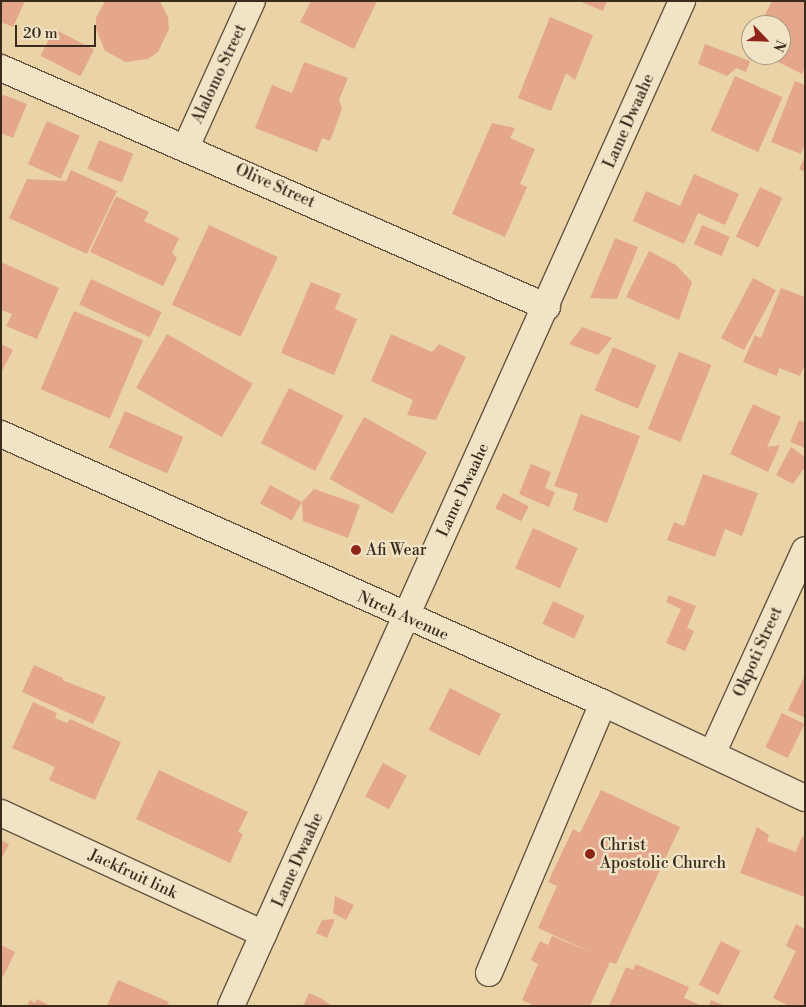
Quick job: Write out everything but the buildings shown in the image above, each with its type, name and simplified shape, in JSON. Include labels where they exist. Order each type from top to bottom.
[{"type":"street","name":"Alalomo Street","points":[[186,147],[252,1]]},
{"type":"street","name":"Lame Dwaahe","points":[[231,1006],[405,617],[547,307],[682,1]]},
{"type":"street","name":"Olive Street","points":[[1,68],[186,147],[547,307]]},
{"type":"street","name":"Ntreh Avenue","points":[[1,434],[405,617],[603,703],[805,798]]},
{"type":"street","name":"Okpoti Street","points":[[712,754],[805,550]]},
{"type":"street","points":[[489,973],[603,703]]},
{"type":"street","name":"Jackfruit link","points":[[1,813],[264,934]]},
{"type":"place","name":"Afi Wear","points":[[356,550]]},
{"type":"place","name":"Christ Apostolic Church","points":[[590,854]]}]
